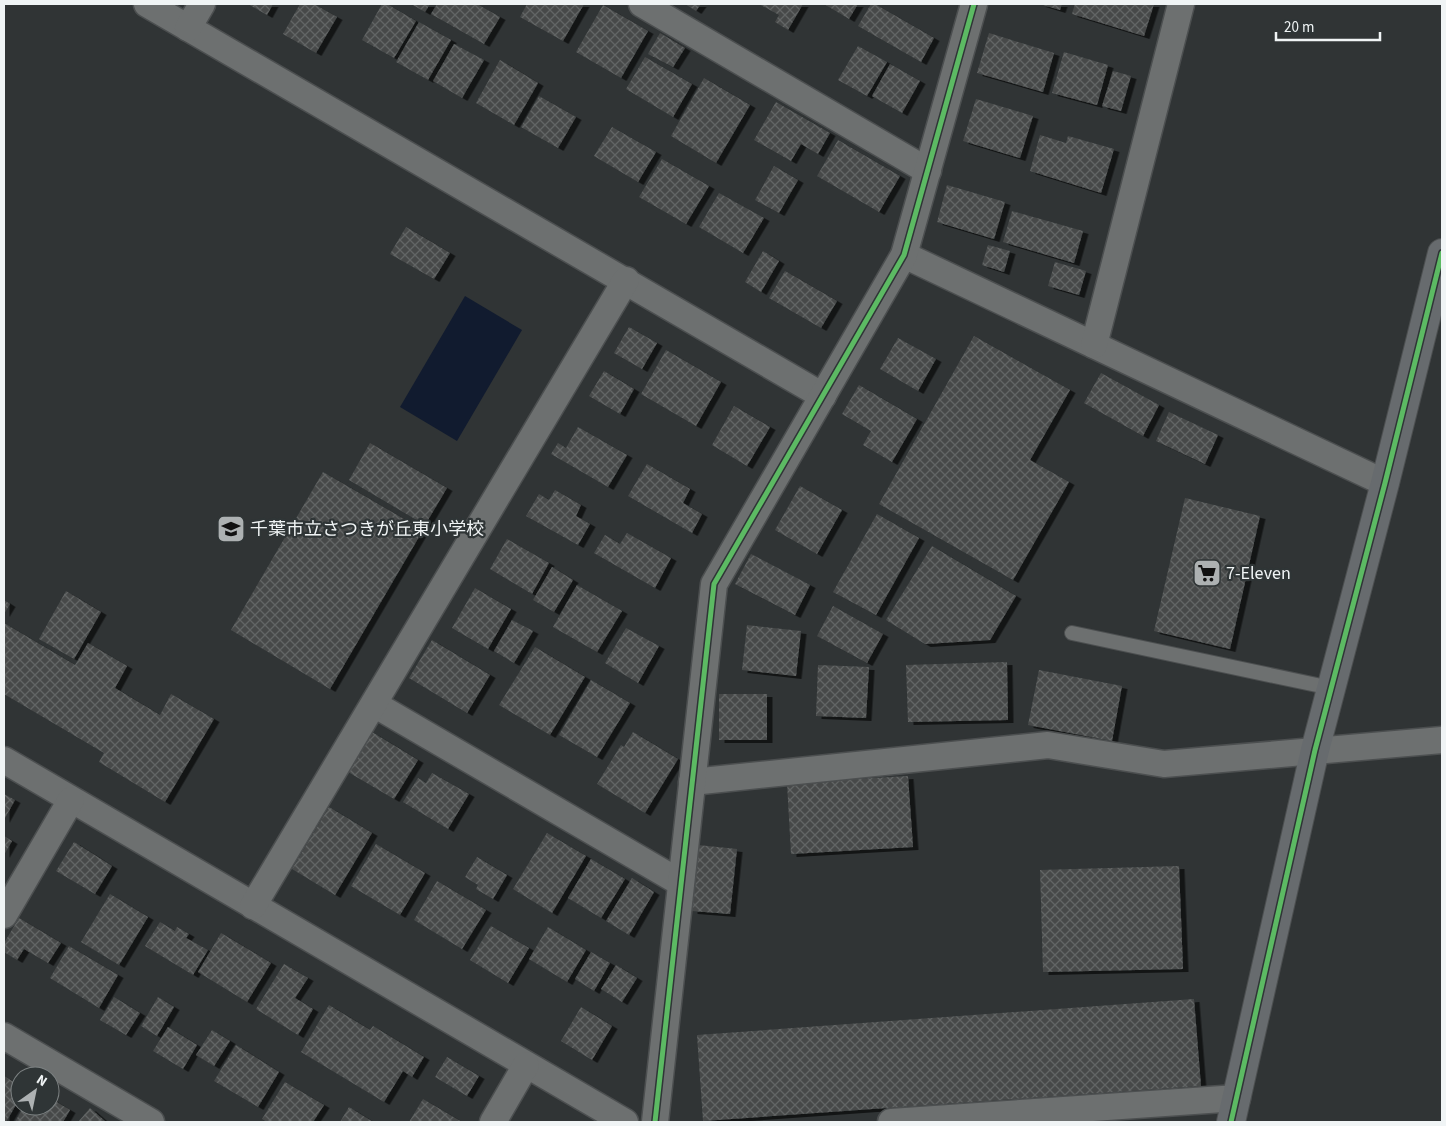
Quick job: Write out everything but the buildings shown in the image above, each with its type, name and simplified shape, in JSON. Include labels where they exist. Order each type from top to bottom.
[{"type":"street","points":[[147,4],[626,280],[823,396]]},
{"type":"street","points":[[188,28],[202,4]]},
{"type":"street","points":[[642,4],[928,171]]},
{"type":"street","points":[[655,1122],[714,584],[904,255],[974,4]]},
{"type":"street","points":[[1094,345],[1181,4]]},
{"type":"street","points":[[891,1122],[1234,1110],[1315,750],[1385,483],[1442,253]]},
{"type":"street","points":[[904,255],[1385,483]]},
{"type":"street","points":[[253,906],[626,280]]},
{"type":"street","points":[[374,704],[681,883]]},
{"type":"street","points":[[692,782],[1048,745],[1164,764],[1442,740]]},
{"type":"street","points":[[4,760],[625,1122]]},
{"type":"street","points":[[4,915],[71,800]]},
{"type":"street","points":[[4,1036],[151,1122]]},
{"type":"street","points":[[493,1122],[526,1065]]},
{"type":"lane","points":[[1072,633],[1331,688]]},
{"type":"water","points":[[465,296],[522,330],[457,441],[400,407]]},
{"type":"cycle path","points":[[655,1122],[714,584],[904,255],[974,4]]},
{"type":"cycle path","points":[[1231,1122],[1315,750],[1385,483],[1442,253]]},
{"type":"place","name":"千葉市立さつきが丘東小学校","points":[[231,529]]},
{"type":"place","name":"7-Eleven","points":[[1207,573]]}]
